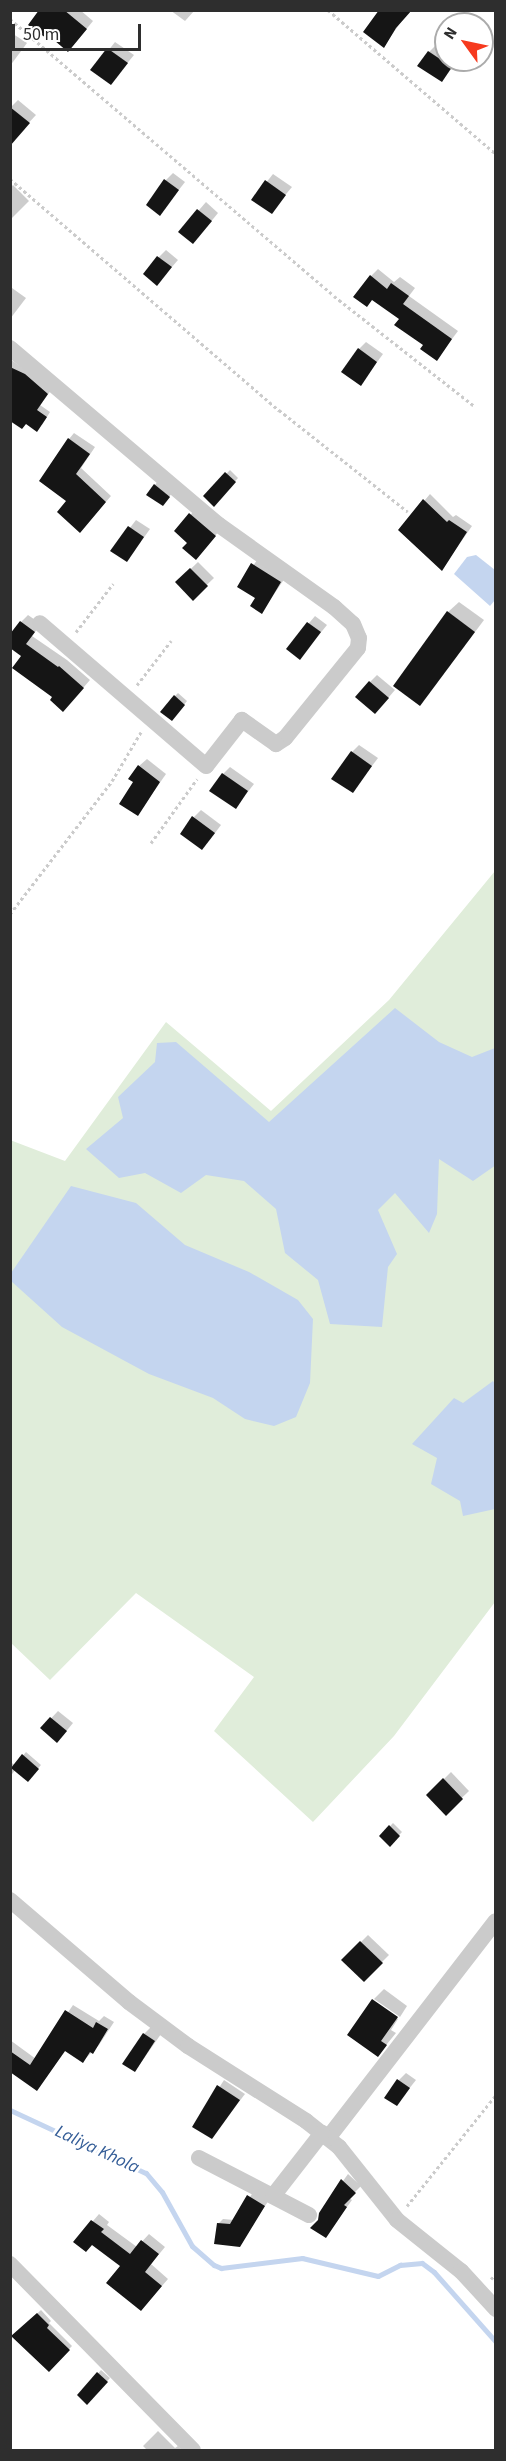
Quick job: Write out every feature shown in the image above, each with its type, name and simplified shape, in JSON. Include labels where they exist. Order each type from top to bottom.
[{"type":"street","points":[[10,348],[61,388],[211,518],[334,607],[353,624],[359,638],[358,648],[285,738],[276,744],[242,720],[207,766],[40,623]]},
{"type":"street","points":[[10,1900],[154,2020],[339,2147],[397,2220],[461,2271],[495,2309]]},
{"type":"street","points":[[273,2196],[325,2136],[495,1921]]},
{"type":"street","points":[[199,2158],[309,2215]]},
{"type":"street","points":[[10,2264],[193,2451]]},
{"type":"path","points":[[328,10],[495,154]]},
{"type":"path","points":[[10,19],[334,296],[473,405]]},
{"type":"path","points":[[10,179],[279,410],[408,512]]},
{"type":"path","points":[[65,645],[113,584]]},
{"type":"path","points":[[127,698],[171,641]]},
{"type":"path","points":[[10,914],[28,887],[112,781],[125,755],[151,718]]},
{"type":"path","points":[[151,843],[207,766]]},
{"type":"path","points":[[397,2220],[495,2096]]},
{"type":"green space","points":[[495,871],[495,1602],[394,1736],[313,1822],[214,1731],[254,1677],[136,1593],[50,1680],[11,1643],[10,1140],[65,1161],[166,1022],[271,1111],[389,1000]]},
{"type":"water","points":[[476,555],[495,570],[495,600],[490,606],[454,574],[467,557]]},
{"type":"water","points":[[395,1008],[439,1042],[472,1057],[495,1048],[496,1165],[473,1181],[439,1159],[437,1214],[429,1233],[395,1193],[378,1210],[397,1254],[388,1267],[382,1327],[330,1324],[318,1280],[285,1253],[276,1209],[244,1181],[206,1175],[181,1193],[145,1173],[119,1178],[86,1149],[123,1118],[118,1097],[155,1062],[157,1043],[176,1042],[269,1122]]},
{"type":"water","points":[[71,1186],[136,1203],[185,1245],[249,1272],[298,1300],[313,1319],[310,1383],[296,1417],[274,1426],[245,1419],[213,1398],[149,1374],[62,1327],[11,1281],[11,1273]]},
{"type":"water","points":[[493,1381],[496,1385],[495,1509],[463,1516],[460,1501],[431,1484],[437,1458],[412,1444],[454,1398],[463,1403]]},
{"type":"building","points":[[39,10],[64,10],[87,29],[68,52],[48,35],[46,38],[28,25]]},
{"type":"building","points":[[379,10],[412,10],[396,28],[384,48],[363,32]]},
{"type":"building","points":[[107,48],[128,63],[111,85],[90,70]]},
{"type":"building","points":[[428,51],[434,55],[434,72],[449,72],[442,82],[417,66]]},
{"type":"building","points":[[10,107],[30,123],[10,146]]},
{"type":"building","points":[[164,179],[179,190],[160,216],[146,205]]},
{"type":"building","points":[[265,180],[286,195],[272,214],[251,200]]},
{"type":"building","points":[[197,209],[212,221],[193,244],[178,232]]},
{"type":"building","points":[[157,256],[172,267],[157,286],[143,274]]},
{"type":"building","points":[[370,275],[387,289],[391,283],[409,296],[403,304],[452,339],[437,361],[420,349],[423,345],[394,325],[399,319],[372,300],[367,307],[353,297]]},
{"type":"building","points":[[358,348],[377,362],[361,386],[341,372]]},
{"type":"building","points":[[10,367],[25,374],[48,394],[37,410],[47,417],[37,432],[26,424],[22,429],[10,421]]},
{"type":"building","points":[[68,438],[90,454],[76,474],[106,502],[80,533],[57,512],[66,501],[39,481]]},
{"type":"building","points":[[225,472],[236,482],[214,507],[203,496]]},
{"type":"building","points":[[154,484],[170,497],[163,506],[146,495]]},
{"type":"building","points":[[423,499],[447,522],[449,520],[467,532],[442,571],[398,530]]},
{"type":"building","points":[[189,513],[216,536],[196,560],[182,548],[187,543],[174,531]]},
{"type":"building","points":[[128,526],[144,537],[127,562],[110,551]]},
{"type":"building","points":[[251,563],[281,582],[262,614],[250,606],[255,598],[237,587]]},
{"type":"building","points":[[190,568],[208,586],[193,601],[175,582]]},
{"type":"building","points":[[447,611],[475,632],[420,706],[393,686]]},
{"type":"building","points":[[20,621],[35,632],[26,644],[59,666],[84,688],[63,712],[50,700],[52,697],[12,668],[21,656],[10,648],[10,634]]},
{"type":"building","points":[[307,622],[321,632],[300,660],[286,649]]},
{"type":"building","points":[[369,681],[389,698],[375,714],[355,697]]},
{"type":"building","points":[[174,695],[185,705],[172,721],[160,712]]},
{"type":"building","points":[[351,751],[372,766],[353,793],[331,779]]},
{"type":"building","points":[[138,765],[160,782],[138,816],[119,804],[133,782],[128,779]]},
{"type":"building","points":[[222,773],[248,791],[236,809],[209,791]]},
{"type":"building","points":[[192,816],[215,833],[202,850],[180,834]]},
{"type":"building","points":[[50,1717],[67,1731],[57,1743],[40,1728]]},
{"type":"building","points":[[22,1754],[39,1769],[28,1782],[11,1768]]},
{"type":"building","points":[[443,1778],[463,1799],[446,1816],[426,1795]]},
{"type":"building","points":[[389,1825],[400,1836],[390,1847],[379,1836]]},
{"type":"building","points":[[360,1941],[383,1963],[364,1982],[341,1960]]},
{"type":"building","points":[[372,1999],[398,2017],[381,2041],[387,2045],[378,2057],[347,2035]]},
{"type":"building","points":[[65,2010],[93,2028],[96,2022],[108,2029],[93,2054],[90,2052],[83,2063],[65,2051],[37,2091],[10,2072],[10,2051],[30,2065]]},
{"type":"building","points":[[143,2033],[155,2041],[135,2072],[122,2064]]},
{"type":"building","points":[[397,2079],[410,2088],[397,2106],[384,2098]]},
{"type":"building","points":[[217,2085],[240,2100],[212,2139],[192,2127]]},
{"type":"building","points":[[341,2179],[356,2193],[344,2205],[347,2207],[326,2238],[310,2228],[318,2220],[319,2213]]},
{"type":"building","points":[[247,2195],[265,2206],[240,2247],[214,2244],[217,2223],[230,2224]]},
{"type":"building","points":[[91,2220],[104,2229],[101,2232],[130,2254],[141,2240],[159,2254],[145,2272],[162,2286],[141,2311],[106,2283],[120,2266],[92,2245],[86,2252],[73,2242]]},
{"type":"building","points":[[37,2313],[49,2325],[47,2328],[70,2350],[49,2372],[11,2336]]},
{"type":"building","points":[[97,2372],[108,2382],[87,2405],[77,2395]]},
{"type":"waterway","name":"Laliya Khola","points":[[10,2110],[146,2173],[162,2192],[192,2246],[214,2265],[221,2268],[302,2258],[378,2276],[400,2265],[422,2263],[434,2272],[496,2342]]}]
